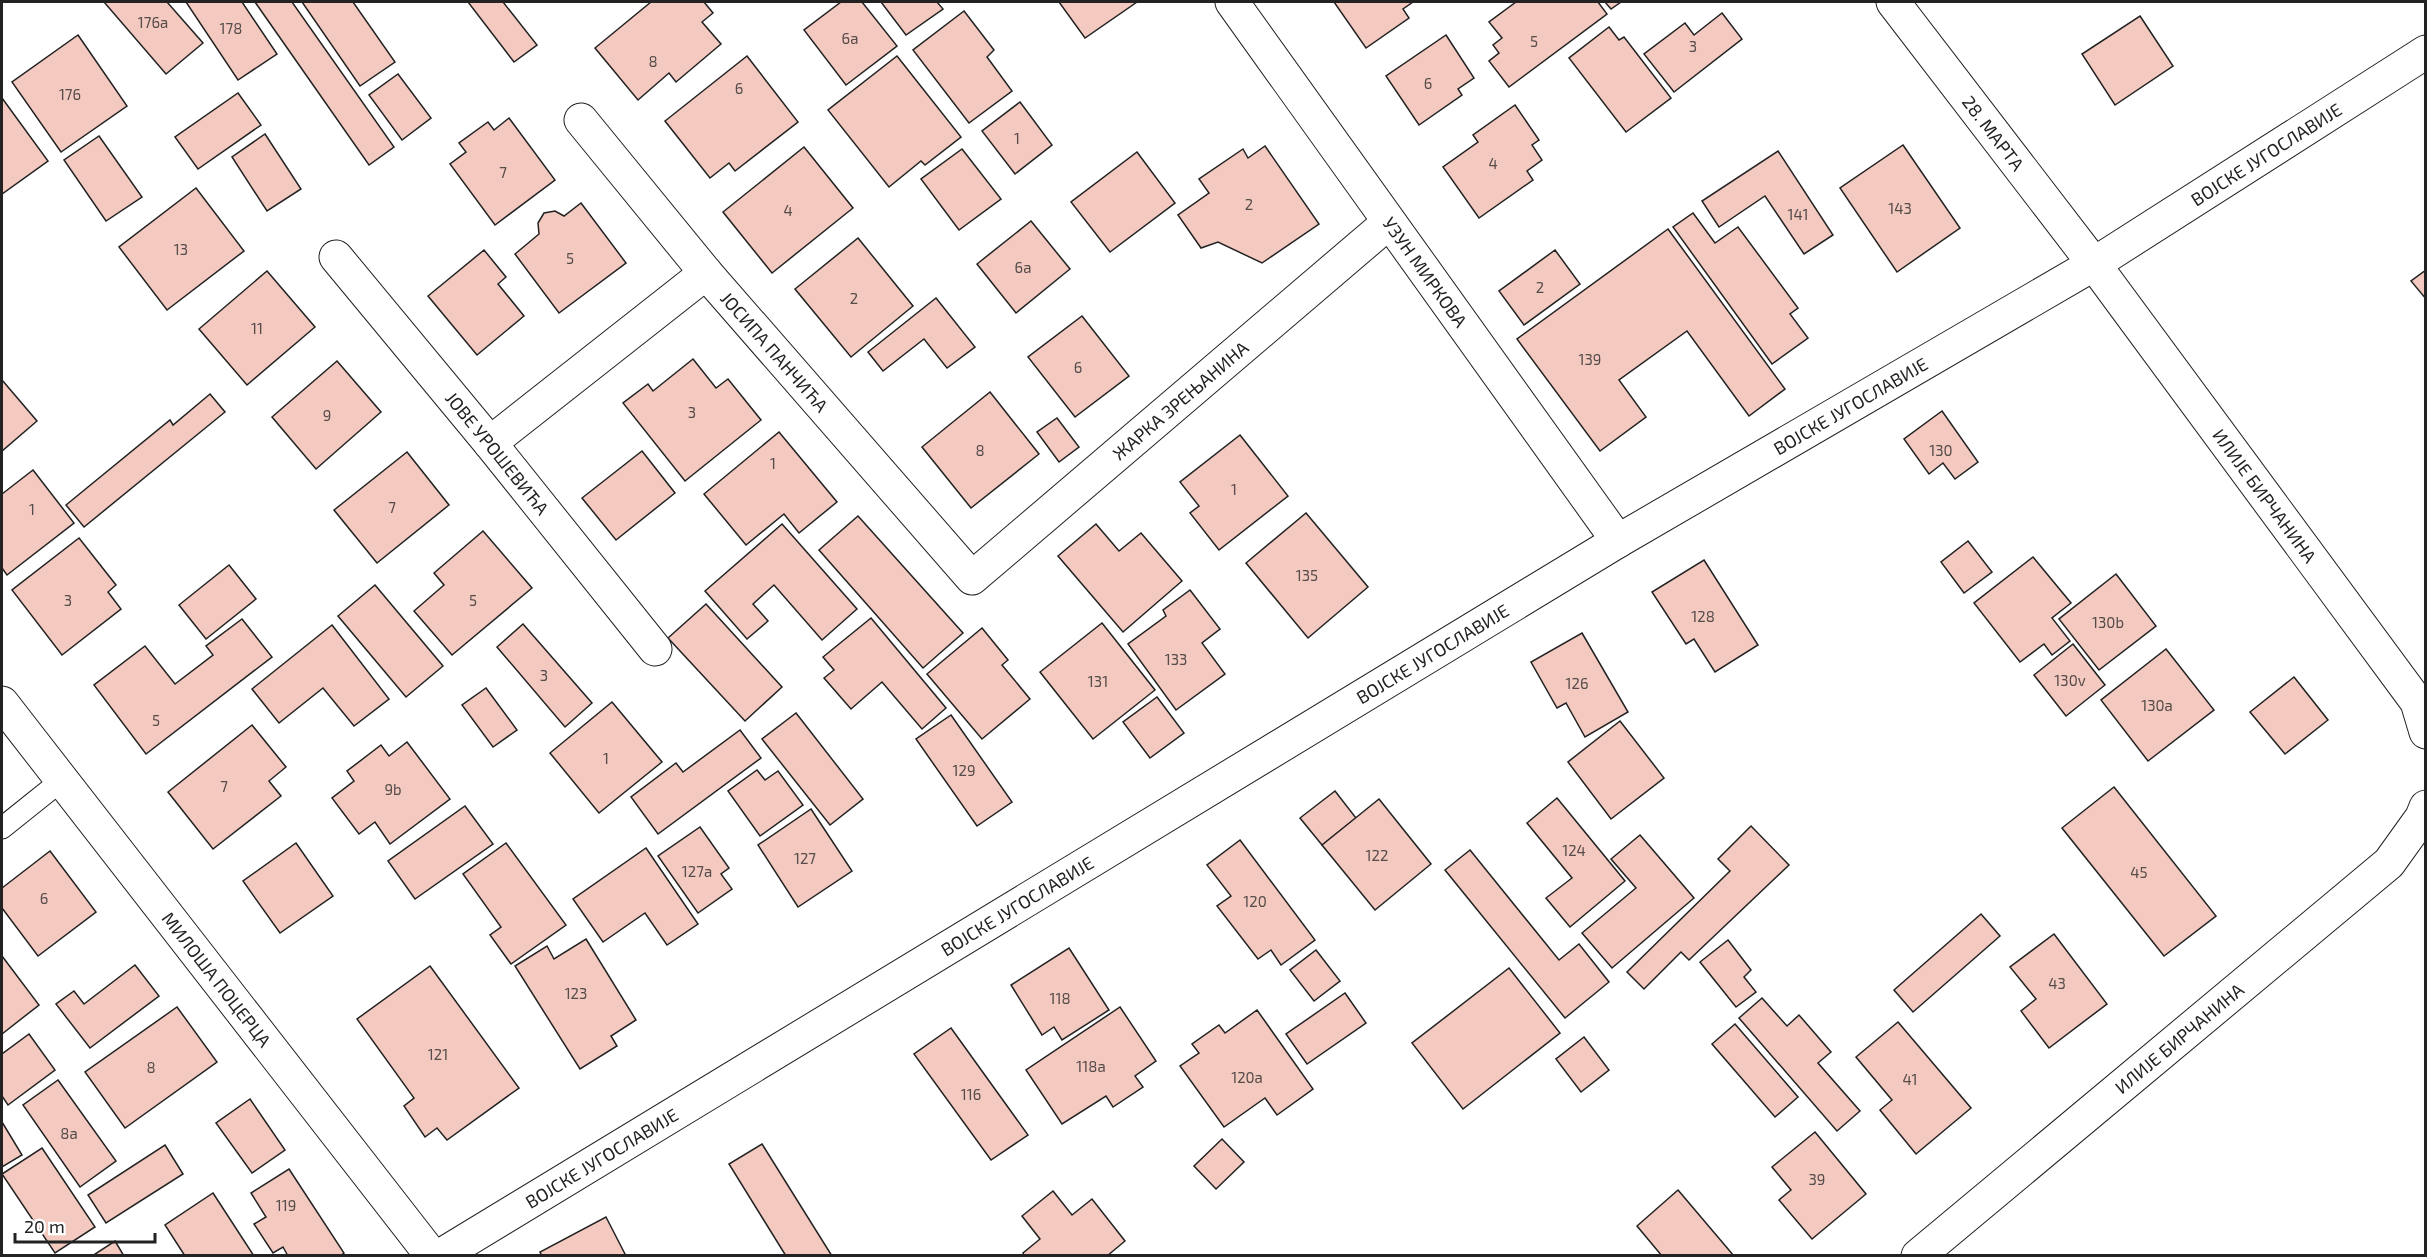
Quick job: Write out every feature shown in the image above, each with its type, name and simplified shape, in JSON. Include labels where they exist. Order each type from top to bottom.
[{"type":"street","name":"УЗУН МИРКОВА","points":[[1232,2],[1388,223],[1618,541]]},
{"type":"street","name":"28. МАРТА","points":[[1893,2],[2094,264]]},
{"type":"street","name":"ВОЈСКЕ ЈУГОСЛАВИЈЕ","points":[[440,1256],[1618,541],[2094,264],[2426,52]]},
{"type":"street","name":"ЈОСИПА ПАНЧИЋА","points":[[581,120],[706,273],[972,578]]},
{"type":"street","name":"ЖАРКА ЗРЕЊАНИНА","points":[[972,578],[1388,223]]},
{"type":"street","name":"ЈОВЕ УРОШЕВИЋА","points":[[336,257],[490,443],[655,650]]},
{"type":"street","name":"ИЛИЈЕ БИРЧАНИНА","points":[[2094,264],[2417,702],[2426,732]]},
{"type":"street","points":[[490,443],[706,273]]},
{"type":"street","name":"МИЛОША ПОЦЕРЦА","points":[[2,703],[432,1256]]},
{"type":"street","name":"ИЛИЈЕ БИРЧАНИНА","points":[[1918,1256],[2389,863],[2422,817],[2426,807]]},
{"type":"lane","points":[[2,828],[62,780]]},
{"type":"building","points":[[104,2],[167,2],[203,43],[166,74]]},
{"type":"building","points":[[186,2],[242,2],[277,54],[238,80]]},
{"type":"building","points":[[255,2],[292,2],[394,147],[369,165]]},
{"type":"building","points":[[302,2],[353,2],[395,62],[360,86]]},
{"type":"building","points":[[468,2],[503,2],[537,45],[514,62]]},
{"type":"building","points":[[651,2],[704,2],[713,13],[702,22],[721,44],[676,82],[669,73],[638,100],[595,48]]},
{"type":"building","points":[[841,2],[862,2],[897,46],[846,85],[804,30]]},
{"type":"building","points":[[881,2],[937,2],[943,9],[906,35]]},
{"type":"building","points":[[1059,2],[1137,2],[1085,38]]},
{"type":"building","points":[[1334,2],[1413,2],[1403,9],[1409,18],[1366,48]]},
{"type":"building","points":[[1516,2],[1598,2],[1607,14],[1509,87],[1489,61],[1499,53],[1493,45],[1502,38],[1489,22]]},
{"type":"building","points":[[1605,2],[1621,2],[1611,9]]},
{"type":"building","points":[[964,11],[994,50],[987,57],[1012,91],[969,123],[913,50]]},
{"type":"building","points":[[1722,13],[1742,39],[1674,92],[1644,54],[1685,23],[1694,35]]},
{"type":"building","points":[[2140,16],[2173,66],[2115,105],[2082,54]]},
{"type":"building","points":[[1609,27],[1619,40],[1624,37],[1671,98],[1626,132],[1569,58]]},
{"type":"building","points":[[78,35],[127,106],[61,152],[12,82]]},
{"type":"building","points":[[1446,35],[1474,78],[1458,89],[1462,95],[1419,125],[1386,76]]},
{"type":"building","points":[[747,56],[798,122],[735,171],[729,163],[710,178],[665,121]]},
{"type":"building","points":[[897,56],[961,137],[925,165],[921,161],[889,187],[828,110]]},
{"type":"building","points":[[398,74],[431,118],[402,140],[369,95]]},
{"type":"building","points":[[238,93],[261,125],[198,169],[175,137]]},
{"type":"building","points":[[2,98],[48,161],[2,194]]},
{"type":"building","points":[[1020,102],[1052,145],[1015,174],[982,131]]},
{"type":"building","points":[[1515,105],[1539,140],[1532,145],[1542,160],[1527,171],[1533,180],[1479,218],[1443,167],[1478,142],[1473,135]]},
{"type":"building","points":[[509,118],[555,180],[495,225],[450,164],[466,152],[459,143],[488,122],[494,130]]},
{"type":"building","points":[[265,134],[301,189],[267,211],[232,157]]},
{"type":"building","points":[[99,136],[142,197],[106,221],[64,160]]},
{"type":"building","points":[[1903,145],[1960,228],[1897,272],[1840,188]]},
{"type":"building","points":[[1265,146],[1319,224],[1262,263],[1218,242],[1201,248],[1178,215],[1209,193],[1199,179],[1243,149],[1248,158]]},
{"type":"building","points":[[804,147],[853,208],[772,273],[723,212]]},
{"type":"building","points":[[962,149],[1001,199],[959,230],[921,179]]},
{"type":"building","points":[[1778,151],[1833,235],[1804,254],[1765,196],[1719,227],[1702,201]]},
{"type":"building","points":[[1137,152],[1175,203],[1110,252],[1071,202]]},
{"type":"building","points":[[196,188],[244,251],[167,310],[119,247]]},
{"type":"building","points":[[581,203],[626,263],[559,313],[515,254],[539,234],[538,223],[544,213],[555,211],[564,216]]},
{"type":"building","points":[[1693,213],[1715,243],[1738,227],[1798,308],[1790,314],[1808,338],[1772,364],[1673,227]]},
{"type":"building","points":[[1031,221],[1070,269],[1016,313],[977,264]]},
{"type":"building","points":[[1668,229],[1785,389],[1749,416],[1687,331],[1619,380],[1646,417],[1600,451],[1517,339]]},
{"type":"building","points":[[858,238],[913,306],[851,357],[795,289]]},
{"type":"building","points":[[484,250],[506,277],[498,284],[524,316],[477,355],[428,296]]},
{"type":"building","points":[[1555,250],[1580,284],[1524,325],[1499,291]]},
{"type":"building","points":[[2426,270],[2426,299],[2411,281]]},
{"type":"building","points":[[267,271],[315,327],[247,385],[199,329]]},
{"type":"building","points":[[936,298],[975,347],[947,368],[924,339],[883,371],[868,352]]},
{"type":"building","points":[[1082,316],[1129,376],[1075,417],[1028,357]]},
{"type":"building","points":[[693,359],[716,388],[728,379],[761,420],[685,481],[623,403],[648,384],[653,391]]},
{"type":"building","points":[[337,361],[381,412],[316,469],[272,417]]},
{"type":"building","points":[[2,380],[37,421],[2,451]]},
{"type":"building","points":[[990,392],[1039,454],[971,508],[922,447]]},
{"type":"building","points":[[210,394],[225,412],[84,527],[66,505],[170,420],[173,425]]},
{"type":"building","points":[[1942,411],[1978,462],[1955,479],[1943,463],[1929,474],[1904,439]]},
{"type":"building","points":[[1057,418],[1079,447],[1059,462],[1037,432]]},
{"type":"building","points":[[779,432],[837,502],[799,533],[784,514],[746,545],[704,494]]},
{"type":"building","points":[[1240,435],[1288,496],[1219,550],[1190,513],[1199,506],[1180,482]]},
{"type":"building","points":[[642,451],[675,493],[616,540],[582,498]]},
{"type":"building","points":[[407,452],[449,505],[377,563],[334,510]]},
{"type":"building","points":[[33,470],[74,523],[7,575],[2,568],[2,494]]},
{"type":"building","points":[[1306,513],[1368,587],[1308,638],[1246,563]]},
{"type":"building","points":[[858,516],[963,633],[923,668],[819,550]]},
{"type":"building","points":[[782,524],[857,609],[822,640],[774,585],[753,604],[768,621],[747,639],[705,591]]},
{"type":"building","points":[[1096,524],[1119,551],[1141,533],[1182,581],[1123,632],[1058,556]]},
{"type":"building","points":[[483,531],[532,588],[452,655],[414,611],[444,585],[434,573]]},
{"type":"building","points":[[79,538],[116,585],[108,592],[121,609],[62,655],[12,590]]},
{"type":"building","points":[[1968,541],[1992,572],[1964,593],[1941,562]]},
{"type":"building","points":[[2033,557],[2071,603],[2052,618],[2070,641],[2052,655],[2044,644],[2020,662],[1974,603]]},
{"type":"building","points":[[1704,560],[1758,645],[1715,672],[1694,639],[1686,644],[1652,592]]},
{"type":"building","points":[[229,565],[256,599],[206,639],[179,605]]},
{"type":"building","points":[[2116,574],[2156,626],[2099,670],[2059,619]]},
{"type":"building","points":[[375,585],[443,666],[406,697],[338,616]]},
{"type":"building","points":[[1190,590],[1220,629],[1202,643],[1225,674],[1176,710],[1128,644],[1166,616],[1163,610]]},
{"type":"building","points":[[706,604],[782,687],[745,721],[668,638]]},
{"type":"building","points":[[871,618],[946,708],[922,729],[882,682],[851,709],[824,678],[834,670],[823,657]]},
{"type":"building","points":[[242,619],[272,657],[146,754],[94,685],[145,646],[175,684],[213,655],[206,646]]},
{"type":"building","points":[[1102,623],[1155,690],[1093,739],[1040,672]]},
{"type":"building","points":[[523,624],[592,703],[565,727],[497,647]]},
{"type":"building","points":[[332,625],[389,699],[354,726],[323,688],[279,723],[252,689]]},
{"type":"building","points":[[982,628],[1008,660],[1002,665],[1030,699],[982,739],[927,674]]},
{"type":"building","points":[[1582,633],[1628,712],[1585,737],[1566,703],[1557,708],[1531,662]]},
{"type":"building","points":[[2073,644],[2105,685],[2066,716],[2034,675]]},
{"type":"building","points":[[2166,649],[2214,710],[2148,761],[2101,700]]},
{"type":"building","points":[[2294,677],[2328,720],[2285,754],[2250,712]]},
{"type":"building","points":[[486,688],[517,730],[493,747],[462,705]]},
{"type":"building","points":[[1157,697],[1184,733],[1150,758],[1123,722]]},
{"type":"building","points":[[612,702],[662,762],[599,813],[550,753]]},
{"type":"building","points":[[796,713],[863,799],[830,825],[762,739]]},
{"type":"building","points":[[951,715],[1012,802],[977,826],[916,739]]},
{"type":"building","points":[[1620,721],[1664,778],[1611,819],[1568,762]]},
{"type":"building","points":[[252,725],[286,767],[269,781],[281,796],[213,849],[168,792]]},
{"type":"building","points":[[740,730],[761,758],[658,834],[631,797],[676,763],[683,772]]},
{"type":"building","points":[[407,742],[450,799],[390,844],[375,822],[359,834],[332,798],[354,781],[347,771],[381,745],[389,756]]},
{"type":"building","points":[[757,770],[765,780],[778,771],[803,805],[760,836],[728,791]]},
{"type":"building","points":[[2114,787],[2216,916],[2164,956],[2062,828]]},
{"type":"building","points":[[1335,791],[1356,818],[1322,845],[1300,818]]},
{"type":"building","points":[[1557,798],[1625,881],[1570,927],[1546,898],[1572,878],[1527,823]]},
{"type":"building","points":[[1379,799],[1431,864],[1375,910],[1322,845]]},
{"type":"building","points":[[465,806],[493,844],[415,899],[388,861]]},
{"type":"building","points":[[811,809],[852,871],[798,907],[758,845]]},
{"type":"building","points":[[1751,826],[1789,865],[1689,960],[1681,952],[1644,989],[1627,972],[1730,871],[1718,859]]},
{"type":"building","points":[[700,827],[729,868],[721,874],[732,889],[698,913],[658,856]]},
{"type":"building","points":[[1640,835],[1694,898],[1612,968],[1582,933],[1636,888],[1611,859]]},
{"type":"building","points":[[1240,840],[1315,940],[1281,965],[1271,950],[1258,959],[1217,906],[1231,896],[1207,865]]},
{"type":"building","points":[[296,843],[333,896],[280,933],[243,881]]},
{"type":"building","points":[[506,843],[566,925],[511,964],[490,935],[501,927],[463,874]]},
{"type":"building","points":[[646,848],[698,924],[667,945],[645,913],[603,942],[573,899]]},
{"type":"building","points":[[1470,850],[1559,960],[1579,944],[1609,982],[1565,1018],[1445,870]]},
{"type":"building","points":[[50,851],[96,912],[38,956],[2,908],[2,888]]},
{"type":"building","points":[[1981,914],[2000,936],[1913,1012],[1894,990]]},
{"type":"building","points":[[2054,934],[2107,1004],[2049,1048],[2021,1011],[2036,999],[2010,967]]},
{"type":"building","points":[[586,939],[636,1020],[611,1036],[617,1046],[580,1069],[515,966],[547,946],[554,959]]},
{"type":"building","points":[[1728,940],[1751,970],[1744,977],[1756,992],[1736,1007],[1700,962]]},
{"type":"building","points":[[1069,948],[1109,1010],[1062,1040],[1054,1027],[1042,1035],[1011,985]]},
{"type":"building","points":[[1316,950],[1340,981],[1314,1001],[1290,970]]},
{"type":"building","points":[[2,956],[39,1005],[2,1034]]},
{"type":"building","points":[[135,965],[159,996],[90,1048],[56,1004],[74,991],[84,1004]]},
{"type":"building","points":[[430,966],[519,1088],[447,1140],[437,1128],[425,1137],[404,1106],[414,1098],[357,1019]]},
{"type":"building","points":[[1509,968],[1560,1033],[1463,1109],[1412,1043]]},
{"type":"building","points":[[1345,993],[1366,1023],[1307,1064],[1286,1034]]},
{"type":"building","points":[[1762,998],[1787,1026],[1799,1015],[1831,1052],[1818,1063],[1860,1111],[1837,1131],[1739,1018]]},
{"type":"building","points":[[177,1007],[217,1062],[125,1128],[85,1072]]},
{"type":"building","points":[[1120,1007],[1156,1061],[1135,1076],[1143,1087],[1113,1107],[1106,1096],[1062,1124],[1026,1070]]},
{"type":"building","points":[[1257,1010],[1313,1089],[1277,1115],[1265,1098],[1224,1127],[1180,1066],[1199,1053],[1192,1044],[1219,1025],[1225,1033]]},
{"type":"building","points":[[1898,1022],[1971,1108],[1916,1154],[1880,1110],[1892,1100],[1856,1057]]},
{"type":"building","points":[[1735,1024],[1798,1097],[1775,1117],[1712,1044]]},
{"type":"building","points":[[951,1028],[1028,1135],[991,1160],[914,1054]]},
{"type":"building","points":[[29,1034],[55,1070],[8,1105],[2,1096],[2,1054]]},
{"type":"building","points":[[1584,1037],[1609,1070],[1581,1092],[1556,1059]]},
{"type":"building","points":[[58,1080],[116,1161],[80,1187],[23,1105]]},
{"type":"building","points":[[250,1099],[285,1150],[252,1173],[216,1123]]},
{"type":"building","points":[[2,1122],[22,1155],[2,1167]]},
{"type":"building","points":[[1815,1132],[1866,1194],[1812,1239],[1779,1200],[1791,1190],[1772,1167]]},
{"type":"building","points":[[1222,1139],[1244,1162],[1216,1189],[1194,1166]]},
{"type":"building","points":[[762,1144],[832,1256],[786,1256],[729,1164]]},
{"type":"building","points":[[165,1145],[183,1174],[106,1223],[88,1195]]},
{"type":"building","points":[[42,1148],[95,1227],[55,1253],[2,1174]]},
{"type":"building","points":[[289,1169],[344,1253],[340,1256],[288,1256],[283,1247],[273,1253],[254,1224],[266,1217],[251,1193]]},
{"type":"building","points":[[1678,1190],[1734,1256],[1662,1256],[1637,1226]]},
{"type":"building","points":[[1053,1191],[1072,1215],[1092,1199],[1125,1241],[1107,1256],[1024,1256],[1023,1253],[1040,1239],[1022,1216]]},
{"type":"building","points":[[213,1193],[254,1256],[185,1256],[165,1225]]},
{"type":"building","points":[[606,1217],[626,1256],[542,1256],[540,1252]]},
{"type":"building","points":[[115,1241],[124,1256],[92,1256]]}]
